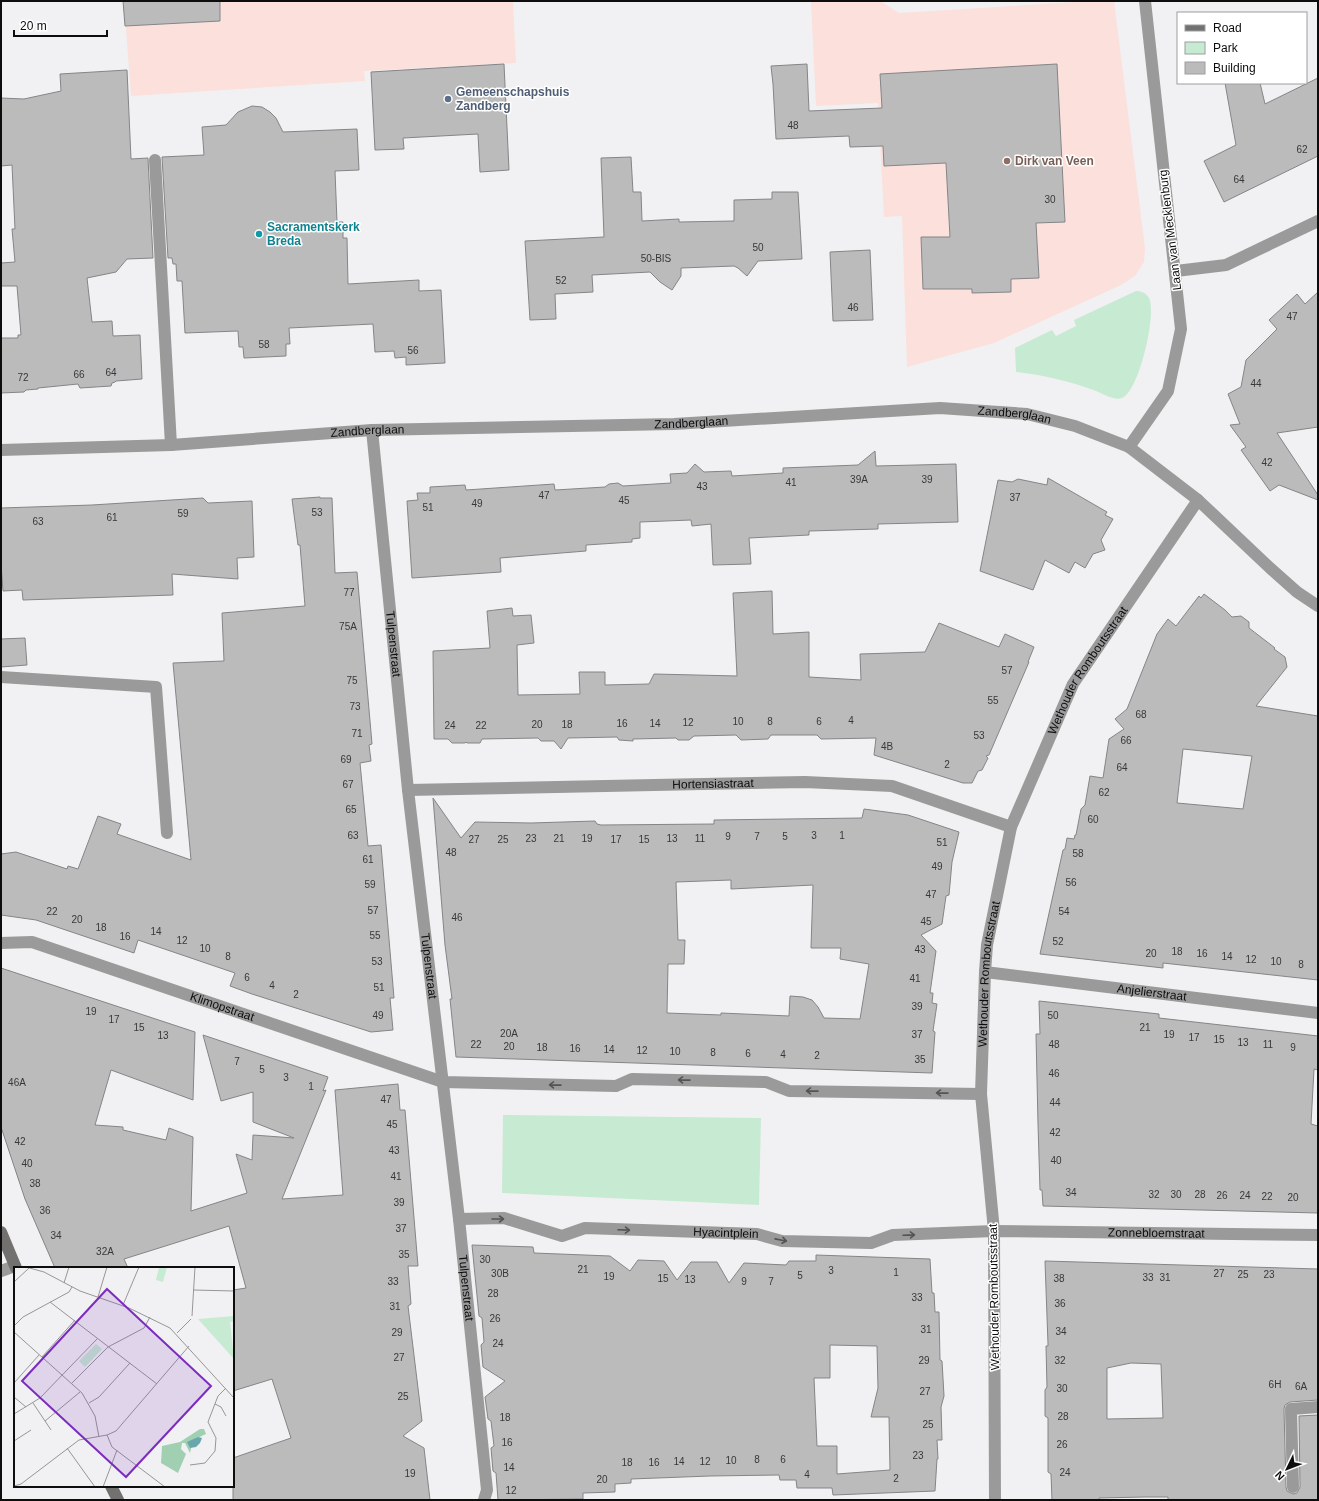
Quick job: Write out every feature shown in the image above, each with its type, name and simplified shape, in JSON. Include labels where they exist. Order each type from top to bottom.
[{"type":"street","name":"Laan van Mecklenburg","points":[[1129,446],[1168,391],[1181,329],[1176,271],[1145,1]]},
{"type":"street","points":[[155,160],[171,445]]},
{"type":"street","points":[[1176,271],[1226,265],[1318,220]]},
{"type":"street","name":"Zandberglaan","points":[[1,450],[171,445],[372,430],[674,424],[940,408],[1027,414],[1075,426],[1129,446],[1198,500],[1297,592],[1318,606]]},
{"type":"street","name":"Tulpenstraat","points":[[372,430],[408,790],[459,1219],[487,1490],[484,1500]]},
{"type":"street","name":"Wethouder Romboutsstraat","points":[[995,1500],[994,1231],[981,1094],[987,945],[1011,827],[1073,684],[1198,500]]},
{"type":"street","points":[[1,677],[156,687],[167,833]]},
{"type":"street","name":"Hortensiastraat","points":[[408,790],[805,782],[892,786],[1011,827]]},
{"type":"street","name":"Klimopstraat","points":[[1,942],[32,942],[443,1082]]},
{"type":"street","name":"Anjelierstraat","points":[[985,972],[1318,1013]]},
{"type":"street","points":[[443,1082],[616,1086],[632,1079],[766,1082],[789,1091],[981,1094]]},
{"type":"street","name":"Hyacintplein","points":[[459,1219],[504,1218],[562,1236],[585,1228],[757,1234],[782,1241],[871,1243],[893,1235],[994,1231]]},
{"type":"street","name":"Zonnebloemstraat","points":[[994,1231],[1318,1235]]},
{"type":"street","points":[[1,1232],[15,1267]]},
{"type":"street","points":[[1,1271],[14,1267]]},
{"type":"street","points":[[1293,1487],[1291,1409],[1318,1407]]},
{"type":"street","points":[[112,1487],[118,1500]]},
{"type":"shaded area","points":[[124,1],[513,1],[516,63],[364,71],[365,81],[131,96]]},
{"type":"shaded area","name":"Dirk van Veen","points":[[811,1],[880,1],[899,13],[1114,1],[1145,248],[1144,262],[1135,276],[1121,285],[994,343],[907,367],[902,216],[884,217],[878,103],[816,106]]},
{"type":"green space","points":[[1136,291],[1144,293],[1149,298],[1151,320],[1145,352],[1135,382],[1128,393],[1122,398],[1113,398],[1086,387],[1056,379],[1016,372],[1015,348],[1052,330],[1056,336],[1076,326],[1074,320]]},
{"type":"green space","points":[[503,1115],[761,1118],[759,1205],[502,1193]]},
{"type":"building","points":[[123,1],[220,1],[220,21],[125,26]]},
{"type":"building","points":[[504,64],[509,170],[480,172],[478,134],[403,138],[404,149],[375,150],[371,72]]},
{"type":"building","points":[[807,64],[809,111],[882,108],[880,74],[1057,64],[1065,222],[1036,223],[1039,278],[1011,279],[1011,292],[972,293],[972,289],[923,289],[921,237],[950,237],[946,163],[884,166],[883,146],[850,147],[849,136],[776,139],[771,66]]},
{"type":"building","points":[[127,70],[131,159],[148,158],[153,258],[127,259],[116,272],[87,278],[92,322],[112,321],[113,336],[140,335],[142,379],[116,381],[112,383],[111,386],[80,388],[78,384],[38,388],[26,390],[24,392],[1,393],[1,338],[18,338],[18,335],[21,335],[17,286],[1,286],[1,263],[15,262],[12,229],[15,229],[12,165],[1,166],[1,98],[24,99],[61,91],[60,74]]},
{"type":"building","points":[[1318,78],[1318,156],[1224,202],[1204,161],[1236,145],[1225,84],[1260,84],[1265,104]]},
{"type":"building","name":"Sacramentskerk Breda","points":[[252,106],[262,107],[270,112],[276,118],[283,132],[357,129],[359,170],[335,171],[337,222],[343,222],[343,238],[347,238],[348,284],[419,280],[419,291],[441,290],[445,363],[406,365],[406,357],[395,358],[394,351],[375,352],[373,324],[289,328],[290,344],[286,344],[286,356],[244,358],[243,347],[239,347],[238,331],[185,333],[182,281],[177,281],[176,264],[173,264],[172,258],[168,258],[162,157],[204,155],[202,127],[226,125],[238,112]]},
{"type":"building","points":[[631,157],[633,192],[641,192],[642,221],[679,219],[679,222],[734,221],[734,200],[772,199],[772,192],[798,192],[802,259],[758,261],[747,276],[734,266],[681,268],[681,276],[672,290],[660,282],[650,272],[592,275],[593,292],[555,294],[556,319],[530,320],[525,241],[604,237],[601,158]]},
{"type":"building","points":[[870,250],[873,320],[833,321],[830,252]]},
{"type":"building","points":[[1318,292],[1318,427],[1277,433],[1318,495],[1318,500],[1279,485],[1270,491],[1241,450],[1246,447],[1230,425],[1240,424],[1228,394],[1241,387],[1246,360],[1277,329],[1269,320],[1297,294],[1305,304]]},
{"type":"building","points":[[875,451],[876,466],[956,464],[958,522],[878,524],[878,529],[809,531],[809,535],[749,538],[751,564],[713,565],[711,524],[692,526],[691,520],[640,522],[640,538],[632,539],[632,542],[586,545],[586,551],[500,558],[501,572],[412,578],[407,501],[418,500],[417,493],[430,493],[430,487],[465,485],[466,490],[554,484],[555,490],[605,487],[609,484],[618,483],[623,486],[671,483],[670,474],[687,473],[695,464],[704,472],[731,471],[732,476],[783,473],[783,468],[858,465]]},
{"type":"building","points":[[1048,478],[1107,512],[1105,515],[1113,519],[1101,540],[1105,550],[1093,554],[1085,568],[1075,562],[1069,573],[1045,560],[1033,590],[980,571],[998,480],[1012,482],[1018,479],[1047,485]]},
{"type":"building","points":[[320,497],[332,498],[335,573],[357,572],[372,744],[369,745],[371,761],[360,763],[368,846],[381,845],[394,998],[390,998],[393,1030],[371,1032],[252,994],[230,986],[235,973],[138,940],[134,953],[36,920],[1,915],[1,854],[16,852],[67,869],[68,866],[78,869],[98,816],[121,824],[117,834],[191,860],[173,663],[224,661],[222,613],[305,606],[300,545],[298,545],[292,499]]},
{"type":"building","points":[[203,498],[208,503],[252,501],[254,557],[237,558],[238,579],[172,574],[173,595],[23,600],[22,590],[3,591],[1,564],[1,508],[92,505]]},
{"type":"building","points":[[772,591],[773,634],[809,632],[809,677],[861,680],[860,654],[925,652],[939,623],[999,647],[1005,634],[1034,647],[989,755],[986,756],[988,758],[982,770],[978,771],[972,783],[963,783],[874,755],[876,738],[821,739],[817,735],[771,735],[768,739],[741,740],[736,735],[694,736],[689,740],[678,740],[676,738],[633,739],[633,741],[619,740],[617,737],[568,738],[561,749],[554,741],[541,741],[538,738],[482,739],[480,743],[452,743],[448,739],[434,739],[433,651],[490,648],[487,611],[512,608],[513,616],[531,615],[534,643],[517,645],[518,695],[580,694],[579,672],[605,672],[605,685],[649,684],[654,674],[737,676],[733,593]]},
{"type":"building","points":[[1204,594],[1232,617],[1241,616],[1249,622],[1249,628],[1285,657],[1287,667],[1256,706],[1318,716],[1318,980],[1163,963],[1163,968],[1040,954],[1063,850],[1065,849],[1067,838],[1074,839],[1076,835],[1081,809],[1085,805],[1090,776],[1103,778],[1109,739],[1124,729],[1115,719],[1127,709],[1157,634],[1168,619],[1176,626],[1199,596],[1201,598]],"holes":[[[1183,749],[1252,756],[1243,809],[1177,803]]]},
{"type":"building","points":[[25,638],[27,665],[1,667],[1,639]]},
{"type":"building","points":[[433,798],[461,838],[475,822],[531,823],[595,821],[597,824],[601,825],[714,824],[714,820],[862,818],[864,809],[908,815],[959,832],[952,862],[949,895],[946,896],[942,924],[921,935],[936,951],[930,993],[933,993],[932,1003],[937,1004],[933,1031],[935,1032],[932,1073],[456,1057],[450,999],[452,999],[445,945]],"holes":[[[731,880],[731,889],[813,885],[811,948],[841,948],[840,959],[869,964],[860,1019],[824,1018],[812,1000],[803,997],[790,996],[789,1016],[721,1013],[721,1015],[667,1013],[668,964],[684,964],[685,940],[678,940],[676,882]]]},
{"type":"building","points":[[1,968],[195,1032],[193,1100],[111,1070],[95,1125],[123,1127],[123,1130],[166,1140],[169,1128],[193,1137],[191,1211],[247,1193],[236,1154],[252,1160],[253,1135],[294,1138],[253,1122],[253,1092],[221,1101],[203,1035],[328,1077],[323,1091],[326,1090],[282,1199],[343,1195],[335,1090],[398,1084],[400,1110],[405,1110],[418,1266],[408,1266],[411,1304],[408,1306],[422,1421],[403,1436],[424,1448],[430,1500],[233,1500],[234,1458],[291,1438],[272,1379],[234,1391],[234,1290],[246,1288],[229,1226],[124,1259],[128,1267],[55,1267],[25,1199],[1,1127]]},
{"type":"building","points":[[1039,1001],[1159,1014],[1159,1018],[1318,1036],[1318,1070],[1314,1069],[1311,1124],[1318,1126],[1318,1213],[1043,1206],[1042,1190],[1040,1190],[1036,1034],[1040,1034]]},
{"type":"building","points":[[472,1245],[533,1247],[534,1253],[610,1256],[630,1271],[638,1260],[664,1261],[677,1280],[691,1262],[717,1262],[729,1283],[744,1263],[786,1265],[789,1261],[816,1261],[816,1255],[930,1259],[932,1293],[934,1293],[935,1312],[939,1312],[940,1360],[942,1361],[944,1396],[941,1407],[942,1440],[937,1440],[938,1459],[935,1491],[833,1495],[832,1488],[797,1488],[796,1480],[780,1480],[779,1475],[710,1476],[631,1479],[631,1483],[615,1484],[615,1492],[583,1493],[583,1499],[498,1500],[496,1473],[493,1471],[491,1448],[494,1446],[491,1421],[488,1419],[485,1397],[505,1381],[483,1367],[481,1345],[484,1342],[482,1318],[479,1316]],"holes":[[[830,1345],[877,1346],[878,1388],[871,1417],[889,1417],[890,1470],[837,1474],[837,1446],[817,1446],[814,1378],[830,1378]]]},
{"type":"building","points":[[1045,1261],[1318,1269],[1318,1400],[1290,1402],[1285,1405],[1284,1409],[1286,1487],[1287,1491],[1293,1494],[1297,1493],[1300,1487],[1299,1416],[1318,1415],[1318,1500],[1168,1500],[1168,1497],[1145,1497],[1099,1498],[1099,1500],[1052,1500],[1051,1474],[1048,1472],[1048,1418],[1045,1416],[1045,1390],[1047,1387],[1046,1346],[1048,1346]],"holes":[[[1131,1363],[1161,1364],[1163,1418],[1107,1419],[1107,1368]]]},
{"type":"place","name":"Gemeenschapshuis Zandberg","points":[[448,99]]},
{"type":"place","name":"Dirk van Veen","points":[[1007,161]]},
{"type":"place","name":"Sacramentskerk Breda","points":[[259,234]]}]
